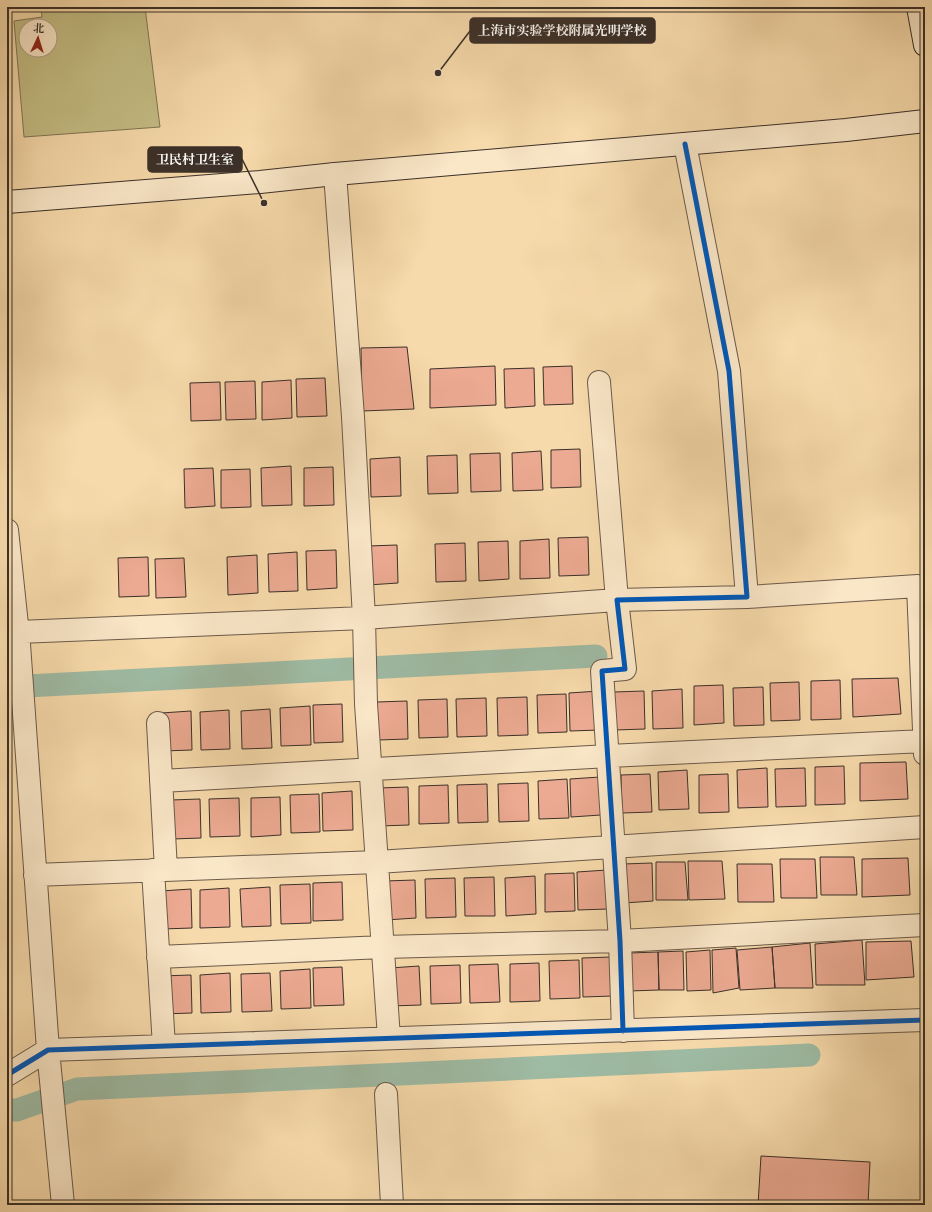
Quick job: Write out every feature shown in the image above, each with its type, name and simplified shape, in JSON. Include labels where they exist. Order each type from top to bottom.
[{"type":"street","points":[[918,7],[925,44]]},
{"type":"street","points":[[7,202],[260,182],[335,174],[846,130],[925,121]]},
{"type":"street","points":[[686,144],[729,372],[747,597]]},
{"type":"street","points":[[335,174],[352,409],[364,624],[366,704],[389,1038]]},
{"type":"street","points":[[599,382],[617,600],[625,669],[602,671],[609,756],[620,941],[622,1031]]},
{"type":"street","points":[[7,530],[19,638],[48,1059],[63,1205]]},
{"type":"street","points":[[19,638],[364,624],[617,600],[747,597],[918,586],[925,748],[609,756],[161,782]]},
{"type":"street","points":[[158,723],[161,782],[158,957],[164,1046]]},
{"type":"street","points":[[35,875],[377,862],[925,827]]},
{"type":"street","points":[[158,957],[383,947],[620,941],[925,925]]},
{"type":"street","points":[[7,1075],[48,1059],[164,1046],[925,1020]]},
{"type":"street","points":[[386,1094],[392,1205]]},
{"type":"shaded area","points":[[41,7],[145,7],[160,127],[24,137],[14,21],[18,20],[18,58],[58,58],[58,18],[35,18],[42,17]]},
{"type":"building","points":[[407,347],[414,409],[362,411],[361,348]]},
{"type":"building","points":[[495,366],[496,405],[430,408],[430,369]]},
{"type":"building","points":[[572,366],[573,404],[544,405],[543,367]]},
{"type":"building","points":[[534,368],[535,406],[505,408],[504,369]]},
{"type":"building","points":[[325,378],[327,416],[297,417],[296,379]]},
{"type":"building","points":[[291,380],[292,418],[262,420],[262,382]]},
{"type":"building","points":[[255,381],[256,419],[226,420],[225,382]]},
{"type":"building","points":[[220,382],[221,420],[191,421],[190,383]]},
{"type":"building","points":[[580,449],[581,487],[551,488],[551,450]]},
{"type":"building","points":[[541,451],[543,490],[513,491],[512,453]]},
{"type":"building","points":[[500,453],[501,491],[471,492],[470,454]]},
{"type":"building","points":[[457,455],[458,493],[428,494],[427,456]]},
{"type":"building","points":[[400,457],[401,496],[371,497],[370,459]]},
{"type":"building","points":[[291,466],[292,505],[262,506],[261,468]]},
{"type":"building","points":[[333,467],[334,505],[304,506],[304,468]]},
{"type":"building","points":[[213,468],[215,506],[185,508],[184,469]]},
{"type":"building","points":[[250,469],[251,507],[221,508],[221,470]]},
{"type":"building","points":[[588,537],[589,575],[559,576],[558,538]]},
{"type":"building","points":[[549,539],[550,578],[520,579],[520,541]]},
{"type":"building","points":[[508,541],[509,579],[479,581],[478,542]]},
{"type":"building","points":[[465,543],[466,581],[436,582],[435,544]]},
{"type":"building","points":[[397,545],[398,583],[368,585],[368,546]]},
{"type":"building","points":[[336,550],[337,588],[307,590],[306,551]]},
{"type":"building","points":[[297,552],[298,591],[269,592],[268,554]]},
{"type":"building","points":[[257,555],[258,593],[228,595],[227,557]]},
{"type":"building","points":[[148,557],[149,596],[119,597],[118,558]]},
{"type":"building","points":[[184,558],[186,597],[156,598],[155,559]]},
{"type":"building","points":[[898,678],[901,714],[853,717],[852,679]]},
{"type":"building","points":[[840,680],[841,719],[811,720],[811,681]]},
{"type":"building","points":[[799,682],[800,720],[771,721],[770,683]]},
{"type":"building","points":[[723,685],[724,723],[694,725],[694,686]]},
{"type":"building","points":[[763,687],[764,725],[734,726],[733,688]]},
{"type":"building","points":[[682,689],[683,728],[653,729],[652,691]]},
{"type":"building","points":[[599,691],[600,730],[570,731],[569,693]]},
{"type":"building","points":[[644,691],[645,729],[615,730],[614,692]]},
{"type":"building","points":[[566,694],[567,732],[538,733],[537,695]]},
{"type":"building","points":[[527,697],[528,735],[498,736],[497,698]]},
{"type":"building","points":[[486,698],[487,736],[457,737],[456,699]]},
{"type":"building","points":[[447,699],[448,737],[419,738],[418,700]]},
{"type":"building","points":[[407,701],[408,739],[378,740],[377,702]]},
{"type":"building","points":[[342,704],[343,742],[314,743],[313,705]]},
{"type":"building","points":[[310,706],[311,745],[281,746],[280,708]]},
{"type":"building","points":[[270,709],[272,748],[242,749],[241,711]]},
{"type":"building","points":[[229,710],[230,749],[201,750],[200,712]]},
{"type":"building","points":[[191,711],[192,750],[162,751],[161,713]]},
{"type":"building","points":[[906,762],[908,799],[860,801],[860,763]]},
{"type":"building","points":[[844,766],[845,804],[815,805],[815,767]]},
{"type":"building","points":[[767,768],[768,807],[738,808],[737,770]]},
{"type":"building","points":[[805,768],[806,806],[776,807],[775,769]]},
{"type":"building","points":[[687,770],[689,809],[659,810],[658,772]]},
{"type":"building","points":[[650,774],[652,812],[622,813],[621,775]]},
{"type":"building","points":[[728,774],[729,812],[699,813],[699,775]]},
{"type":"building","points":[[600,777],[601,815],[571,817],[570,779]]},
{"type":"building","points":[[567,779],[569,818],[539,819],[538,781]]},
{"type":"building","points":[[528,783],[529,821],[499,822],[498,784]]},
{"type":"building","points":[[487,784],[488,822],[458,823],[457,785]]},
{"type":"building","points":[[448,785],[449,823],[419,824],[419,786]]},
{"type":"building","points":[[408,787],[409,825],[379,826],[378,788]]},
{"type":"building","points":[[352,791],[353,830],[323,831],[322,793]]},
{"type":"building","points":[[319,794],[320,832],[291,833],[290,795]]},
{"type":"building","points":[[280,797],[281,835],[251,837],[251,798]]},
{"type":"building","points":[[239,798],[240,836],[210,837],[209,799]]},
{"type":"building","points":[[200,799],[201,838],[172,839],[171,800]]},
{"type":"building","points":[[820,857],[854,857],[857,895],[821,895]]},
{"type":"building","points":[[908,858],[910,895],[862,897],[862,859]]},
{"type":"building","points":[[780,859],[815,859],[817,898],[781,898]]},
{"type":"building","points":[[688,861],[722,861],[725,899],[689,900]]},
{"type":"building","points":[[656,862],[685,862],[688,900],[656,900]]},
{"type":"building","points":[[652,863],[653,901],[624,903],[623,864]]},
{"type":"building","points":[[737,864],[772,864],[774,902],[738,902]]},
{"type":"building","points":[[607,870],[608,909],[578,910],[577,872]]},
{"type":"building","points":[[574,873],[575,911],[545,912],[545,874]]},
{"type":"building","points":[[535,876],[536,914],[506,916],[505,878]]},
{"type":"building","points":[[494,877],[495,916],[465,916],[464,878]]},
{"type":"building","points":[[455,878],[456,917],[426,918],[425,879]]},
{"type":"building","points":[[415,880],[416,918],[386,920],[385,881]]},
{"type":"building","points":[[342,882],[343,920],[313,921],[313,883]]},
{"type":"building","points":[[310,884],[311,923],[281,924],[280,885]]},
{"type":"building","points":[[270,887],[271,926],[242,927],[240,889]]},
{"type":"building","points":[[229,888],[230,927],[200,928],[200,890]]},
{"type":"building","points":[[191,889],[192,928],[162,929],[161,891]]},
{"type":"building","points":[[862,940],[865,985],[816,985],[815,944]]},
{"type":"building","points":[[911,941],[914,977],[866,980],[866,942]]},
{"type":"building","points":[[810,943],[813,988],[775,988],[772,947]]},
{"type":"building","points":[[772,947],[775,988],[740,990],[737,950]]},
{"type":"building","points":[[736,948],[739,988],[713,993],[712,950]]},
{"type":"building","points":[[710,950],[711,990],[687,991],[686,952]]},
{"type":"building","points":[[683,951],[684,990],[659,990],[658,952]]},
{"type":"building","points":[[658,952],[659,990],[629,991],[629,953]]},
{"type":"building","points":[[611,957],[613,996],[583,997],[582,958]]},
{"type":"building","points":[[579,960],[580,998],[550,999],[549,961]]},
{"type":"building","points":[[539,963],[540,1001],[510,1002],[510,964]]},
{"type":"building","points":[[498,964],[500,1002],[470,1003],[469,965]]},
{"type":"building","points":[[460,965],[461,1003],[431,1004],[430,966]]},
{"type":"building","points":[[419,966],[421,1005],[391,1006],[390,968]]},
{"type":"building","points":[[342,967],[344,1005],[314,1006],[313,968]]},
{"type":"building","points":[[310,969],[311,1008],[281,1009],[280,971]]},
{"type":"building","points":[[230,973],[231,1012],[201,1013],[200,975]]},
{"type":"building","points":[[270,973],[272,1011],[242,1012],[241,974]]},
{"type":"building","points":[[191,975],[192,1013],[162,1014],[161,976]]},
{"type":"building","points":[[761,1156],[870,1162],[868,1205],[758,1205]]},
{"type":"waterway","points":[[7,687],[596,656]]},
{"type":"waterway","points":[[7,1110],[17,1110],[77,1089],[809,1055]]},
{"type":"cycle path","points":[[623,1031],[620,941],[602,671],[625,669],[617,600],[747,597],[729,371],[685,144]]},
{"type":"cycle path","points":[[7,1075],[48,1050],[925,1020]]},
{"type":"place","name":"上海市实验学校附属光明学校","points":[[438,73]]},
{"type":"place","name":"卫民村卫生室","points":[[264,203]]}]
